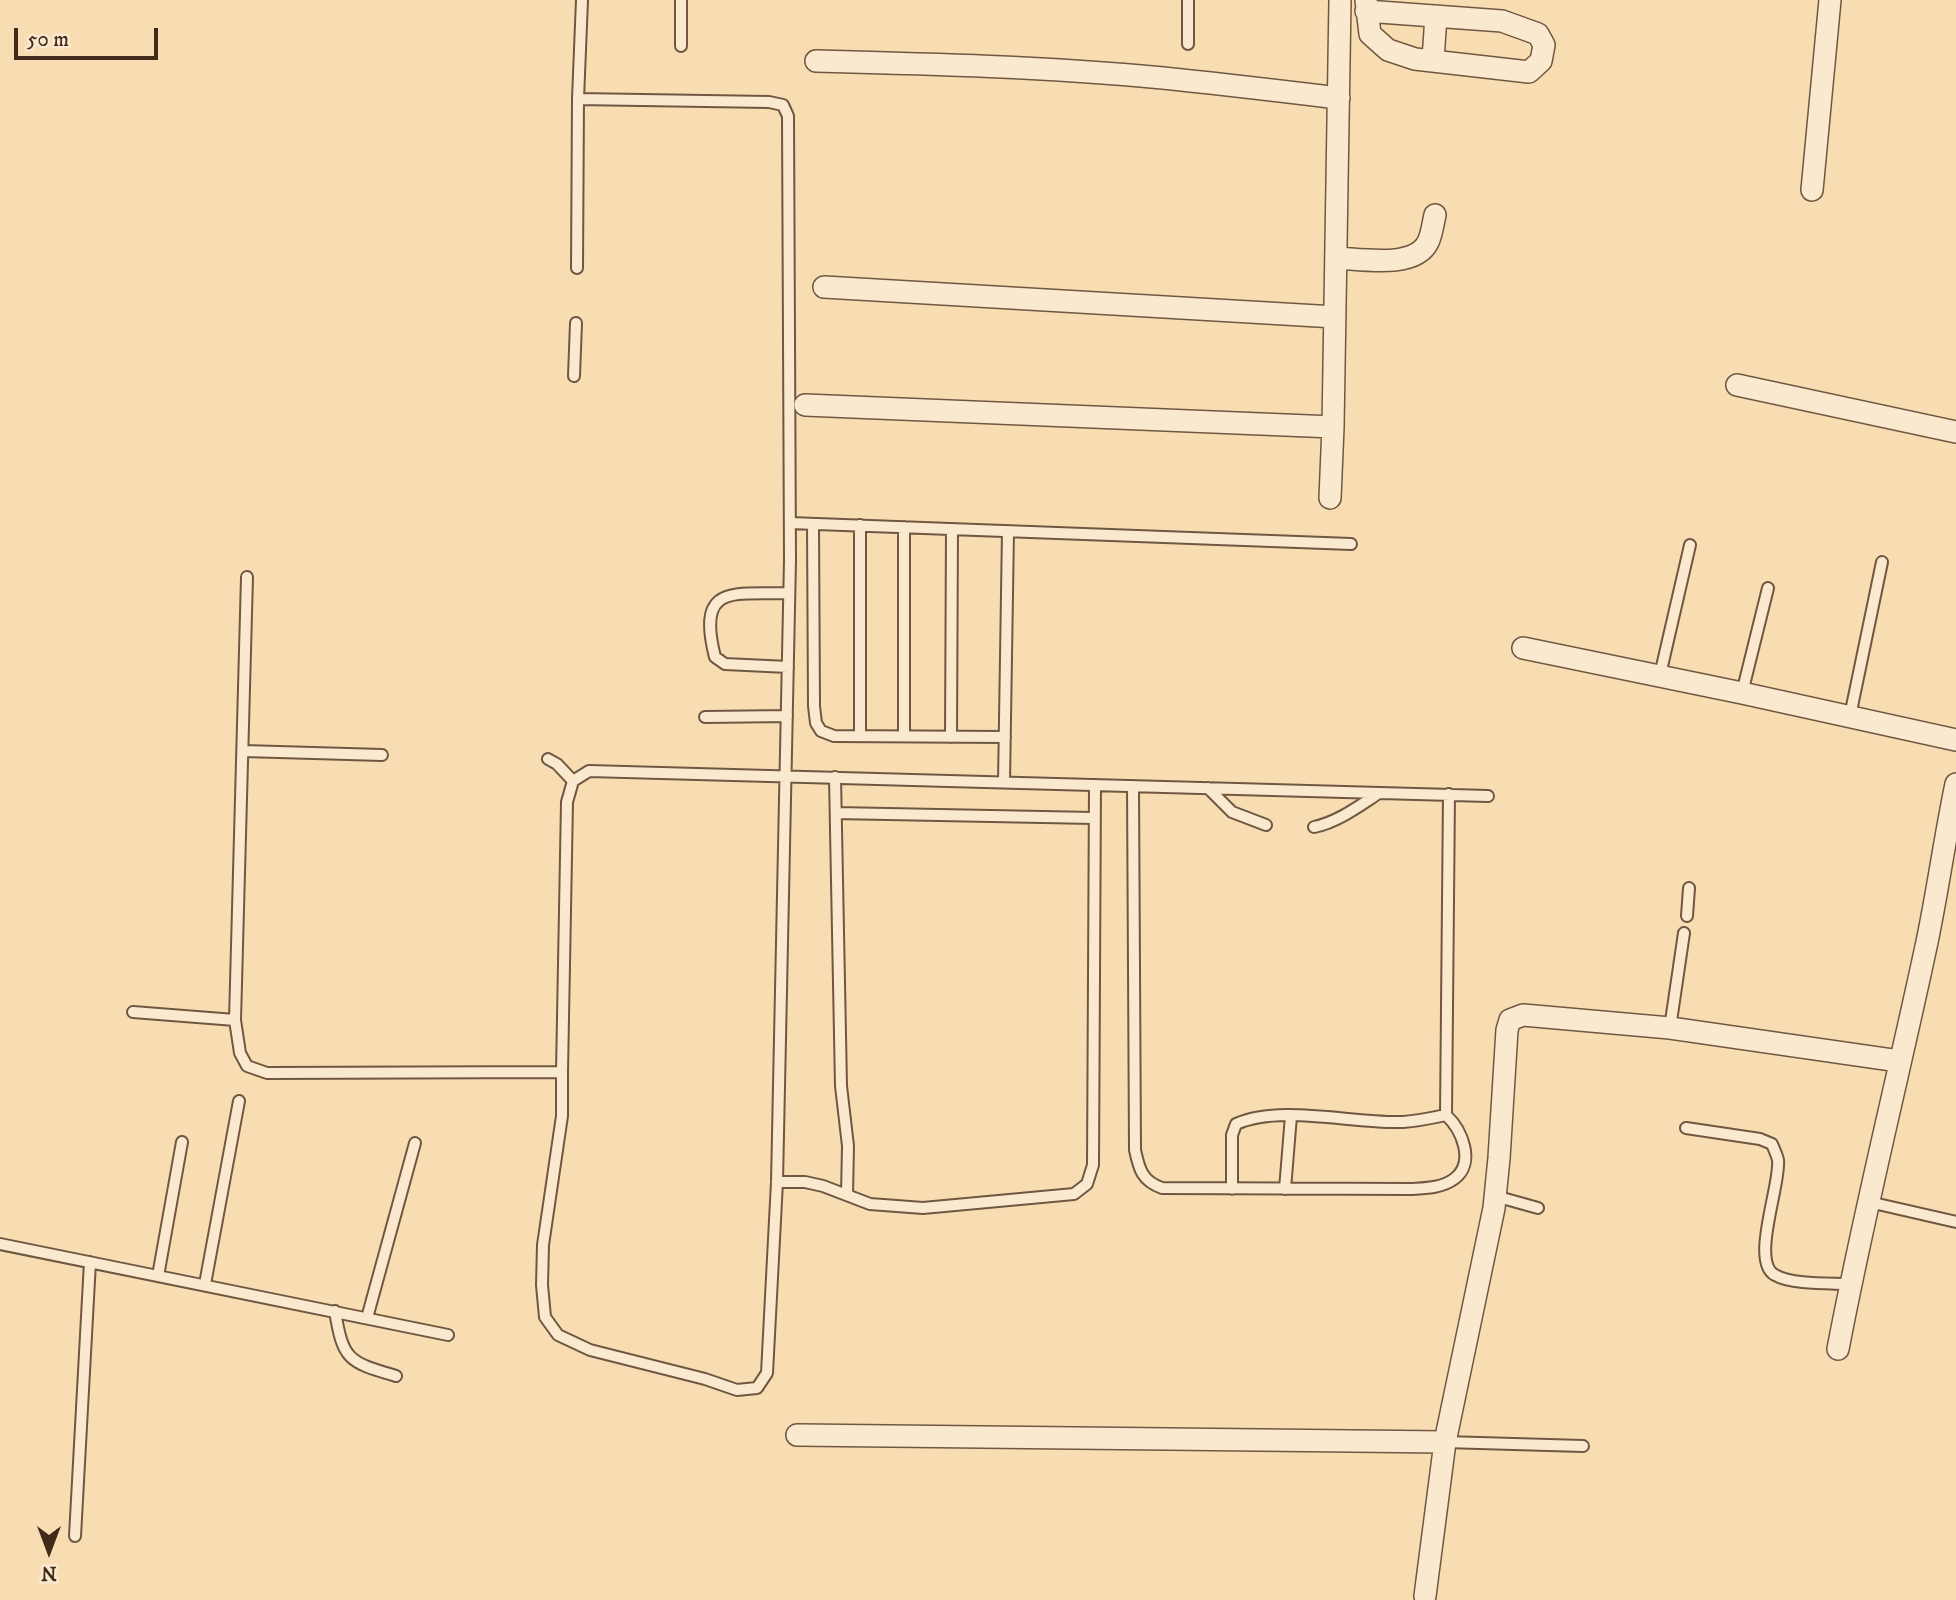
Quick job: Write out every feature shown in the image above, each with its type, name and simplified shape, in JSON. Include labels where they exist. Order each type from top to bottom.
[{"type":"street","points":[[1329,498],[1333,427],[1340,0]]},
{"type":"street","points":[[1812,190],[1830,0]]},
{"type":"street","points":[[1366,5],[1436,16],[1502,21],[1538,34],[1544,45],[1541,61],[1529,72],[1415,59],[1388,50],[1370,34],[1366,5]]},
{"type":"street","points":[[1433,61],[1436,16]]},
{"type":"street","points":[[816,61],[957,65],[1162,78],[1339,98]]},
{"type":"street","points":[[1336,258],[1399,260],[1419,253],[1428,242],[1435,215]]},
{"type":"street","points":[[824,287],[1335,317]]},
{"type":"street","points":[[1737,386],[1956,432]]},
{"type":"street","points":[[805,405],[1333,427]]},
{"type":"street","points":[[1522,648],[1660,675],[1956,740]]},
{"type":"street","points":[[1838,1349],[1850,1284],[1927,943],[1956,784]]},
{"type":"street","points":[[1425,1596],[1445,1442],[1495,1196],[1507,1030],[1510,1020],[1522,1015],[1670,1028],[1899,1061]]},
{"type":"street","points":[[797,1435],[1445,1442]]},
{"type":"lane","points":[[577,268],[578,99],[582,0]]},
{"type":"lane","points":[[681,0],[681,46]]},
{"type":"lane","points":[[1188,0],[1188,44]]},
{"type":"lane","points":[[578,99],[769,102],[782,105],[788,116],[788,667],[785,776],[777,1182],[767,1373],[757,1388],[737,1390],[705,1379],[590,1350],[558,1335],[545,1317],[542,1285],[543,1245],[562,1116],[567,802],[573,781],[589,771],[785,776],[835,777],[1379,793],[1449,794],[1488,796]]},
{"type":"lane","points":[[574,376],[576,323]]},
{"type":"lane","points":[[790,523],[1351,544]]},
{"type":"lane","points":[[813,524],[816,723],[821,732],[834,736],[1004,737]]},
{"type":"lane","points":[[860,526],[860,736]]},
{"type":"lane","points":[[904,527],[904,736]]},
{"type":"lane","points":[[951,737],[953,529]]},
{"type":"lane","points":[[1004,782],[1008,531]]},
{"type":"lane","points":[[1660,675],[1690,545]]},
{"type":"lane","points":[[1850,716],[1882,562]]},
{"type":"lane","points":[[247,577],[235,1020],[240,1053],[247,1066],[267,1073],[562,1072]]},
{"type":"lane","points":[[1742,693],[1768,588]]},
{"type":"lane","points":[[788,667],[725,664],[715,657],[711,644],[711,611],[716,601],[725,595],[789,593]]},
{"type":"lane","points":[[705,717],[787,716]]},
{"type":"lane","points":[[244,751],[382,755]]},
{"type":"lane","points":[[548,759],[557,764],[573,781]]},
{"type":"lane","points":[[835,777],[841,1086],[848,1146],[847,1195]]},
{"type":"lane","points":[[777,1182],[805,1182],[870,1204],[923,1208],[1074,1194],[1087,1184],[1093,1165],[1095,785]]},
{"type":"lane","points":[[1133,786],[1135,1136],[1137,1158],[1149,1184],[1162,1188],[1411,1189],[1440,1186],[1456,1179],[1466,1161],[1462,1137],[1446,1115],[1449,794]]},
{"type":"lane","points":[[1208,788],[1232,813],[1266,825]]},
{"type":"lane","points":[[1314,827],[1324,825],[1351,811],[1379,793]]},
{"type":"lane","points":[[836,813],[1094,818]]},
{"type":"lane","points":[[1687,916],[1689,888]]},
{"type":"lane","points":[[1670,1028],[1684,933]]},
{"type":"lane","points":[[133,1012],[235,1020]]},
{"type":"lane","points":[[205,1284],[239,1101]]},
{"type":"lane","points":[[1232,1189],[1232,1135],[1236,1124],[1248,1119],[1272,1115],[1401,1122],[1446,1115]]},
{"type":"lane","points":[[1285,1189],[1291,1116]]},
{"type":"lane","points":[[1686,1128],[1760,1139],[1772,1144],[1778,1159],[1765,1264],[1774,1275],[1794,1280],[1850,1284]]},
{"type":"lane","points":[[158,1276],[182,1142]]},
{"type":"lane","points":[[367,1318],[415,1143]]},
{"type":"lane","points":[[1495,1196],[1538,1208]]},
{"type":"lane","points":[[1869,1202],[1956,1222]]},
{"type":"lane","points":[[0,1244],[449,1335]]},
{"type":"lane","points":[[75,1536],[90,1262]]},
{"type":"lane","points":[[335,1311],[340,1340],[347,1356],[364,1366],[396,1376]]},
{"type":"lane","points":[[1445,1442],[1583,1446]]}]
